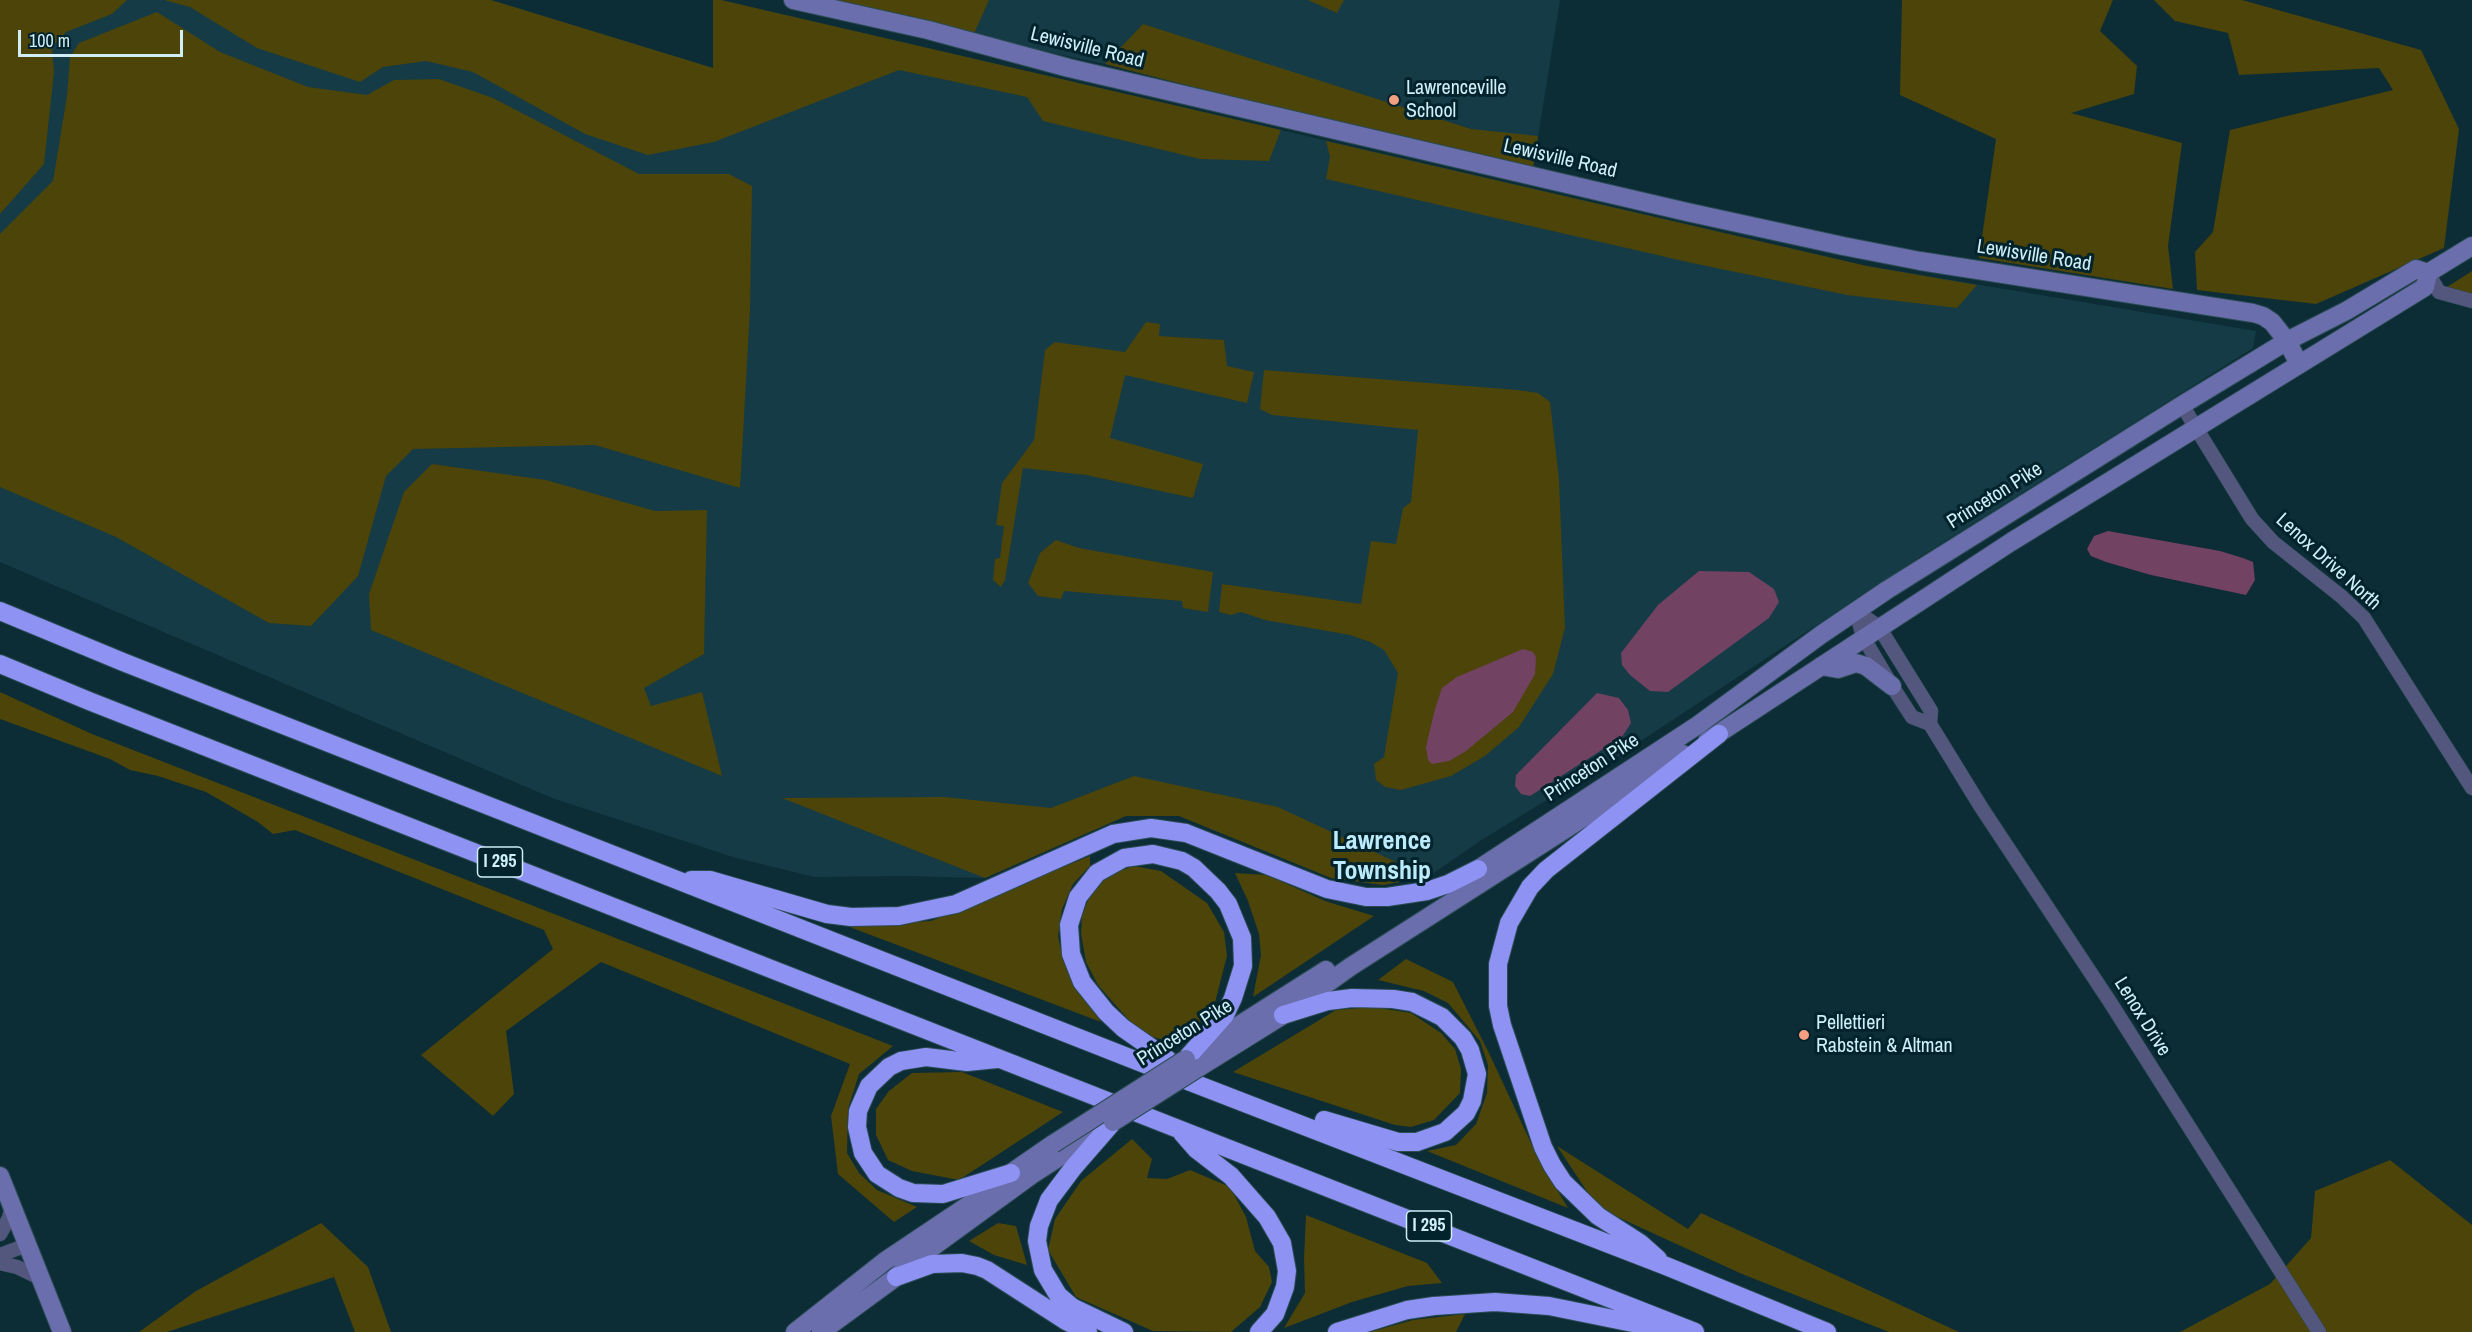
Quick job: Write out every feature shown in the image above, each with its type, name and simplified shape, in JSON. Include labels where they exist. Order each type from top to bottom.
[{"type":"highway","name":"I 295","points":[[0,611],[123,662],[676,880],[1666,1266],[1827,1332]]},
{"type":"highway","name":"I 295","points":[[0,664],[1687,1329]]},
{"type":"highway","points":[[1666,1266],[1640,1243],[1598,1216],[1563,1182],[1552,1165],[1543,1147],[1502,1025],[1497,984],[1498,964],[1509,923],[1519,903],[1545,870],[1719,734]]},
{"type":"highway","points":[[676,880],[710,880],[827,914],[851,917],[899,916],[956,904],[1113,834],[1151,828],[1186,833],[1327,889],[1366,897],[1408,895],[1427,891],[1448,884],[1478,869]]},
{"type":"highway","points":[[1186,1059],[1236,1027],[1243,949],[1237,922],[1218,891],[1194,868],[1167,856],[1140,854],[1125,858],[1096,873],[1085,885],[1072,912],[1069,940],[1075,968],[1088,991],[1106,1012],[1131,1034],[1166,1058],[1188,1081]]},
{"type":"highway","points":[[1283,1015],[1328,1001],[1352,998],[1372,997],[1412,1002],[1442,1017],[1453,1026],[1470,1050],[1477,1074],[1472,1101],[1466,1113],[1446,1132],[1418,1142],[1398,1142],[1317,1118],[1294,1121]]},
{"type":"highway","points":[[1001,1059],[968,1062],[926,1057],[901,1061],[883,1071],[869,1086],[858,1111],[857,1127],[861,1147],[869,1164],[888,1182],[913,1193],[943,1194],[1011,1173]]},
{"type":"highway","points":[[1113,1122],[1062,1156],[1043,1213],[1037,1241],[1043,1270],[1058,1295],[1072,1306],[1124,1332]]},
{"type":"highway","points":[[1178,1129],[1196,1149],[1231,1176],[1267,1217],[1282,1243],[1287,1271],[1285,1287],[1275,1314],[1259,1332]]},
{"type":"highway","points":[[896,1277],[932,1264],[962,1263],[977,1266],[1088,1332]]},
{"type":"highway","points":[[1337,1332],[1407,1311],[1477,1302],[1549,1306],[1643,1325],[1687,1329]]},
{"type":"main road","name":"Lewisville Road","points":[[794,0],[927,30],[1069,68],[1687,212],[1843,246],[1920,261],[2253,313],[2272,322],[2287,341],[2299,364]]},
{"type":"main road","name":"Princeton Pike","points":[[1236,1027],[1283,1015],[1350,967],[1683,754],[1719,734],[1863,637],[2424,287],[2428,273],[2472,246]]},
{"type":"main road","name":"Princeton Pike","points":[[1113,1122],[1236,1027],[1425,907],[1478,869],[1698,725],[1856,611],[2287,341],[2346,311],[2416,269],[2428,273]]},
{"type":"main road","points":[[1821,666],[1838,669],[1856,663],[1866,666],[1892,686]]},
{"type":"main road","name":"Princeton Pike","points":[[821,1332],[896,1277],[908,1265],[1062,1156],[1186,1059]]},
{"type":"main road","name":"Princeton Pike","points":[[795,1332],[885,1261],[997,1186],[1011,1173],[1062,1156]]},
{"type":"main road","points":[[0,1176],[62,1332]]},
{"type":"street","points":[[2428,273],[2439,292],[2472,301]]},
{"type":"street","name":"Lenox Drive North","points":[[2182,405],[2252,519],[2273,542],[2342,597],[2364,618],[2472,788]]},
{"type":"street","name":"Lenox Drive","points":[[1856,611],[1879,627],[1931,711],[1930,724],[1981,807],[2110,1002],[2319,1332]]},
{"type":"street","name":"Lenox Drive","points":[[1856,611],[1863,637],[1912,717],[1930,724]]},
{"type":"street","points":[[0,1234],[9,1218],[12,1206]]},
{"type":"street","points":[[0,1255],[27,1245]]},
{"type":"street","points":[[0,1263],[17,1267],[40,1278]]},
{"type":"shaded area","points":[[0,0],[491,0],[713,68],[713,0],[721,0],[1867,266],[2256,331],[2253,348],[1923,555],[1615,758],[1480,841],[1428,877],[1383,885],[1331,878],[1179,816],[1126,816],[985,878],[814,877],[733,857],[552,798],[0,562]]},
{"type":"shaded area","points":[[0,0],[127,0],[112,14],[66,32],[52,47],[54,72],[44,164],[0,214]]},
{"type":"shaded area","points":[[164,0],[491,0],[713,68],[713,0],[721,0],[1281,130],[1269,161],[1200,159],[1043,121],[1027,97],[899,70],[714,142],[648,155],[585,134],[473,72],[426,61],[383,67],[360,82],[257,48],[190,7]]},
{"type":"shaded area","name":"Lawrenceville School","points":[[799,0],[1560,0],[1532,175],[1105,64]]},
{"type":"shaded area","points":[[799,0],[989,0],[973,36]]},
{"type":"shaded area","points":[[1308,0],[1344,0],[1337,13]]},
{"type":"shaded area","points":[[1902,0],[2113,0],[2100,31],[2137,66],[2134,94],[2071,113],[2182,143],[2168,246],[2173,289],[1979,258],[1996,139],[1900,95]]},
{"type":"shaded area","points":[[2154,0],[2242,0],[2421,50],[2459,129],[2444,248],[2316,304],[2197,290],[2195,252],[2213,232],[2230,130],[2393,90],[2379,68],[2239,75],[2228,33],[2175,21]]},
{"type":"shaded area","points":[[157,12],[220,52],[308,87],[367,95],[394,80],[439,79],[493,98],[639,174],[729,174],[752,186],[750,310],[740,488],[595,445],[413,449],[386,476],[358,576],[311,626],[269,623],[116,537],[0,487],[0,234],[53,181],[67,96],[70,57],[79,43]]},
{"type":"shaded area","points":[[1143,24],[1471,129],[1538,136],[1532,175],[1105,64]]},
{"type":"shaded area","points":[[1326,141],[1867,266],[1977,285],[1957,308],[1847,295],[1692,263],[1326,179],[1330,157]]},
{"type":"shaded area","points":[[2472,271],[2472,296],[2447,287]]},
{"type":"shaded area","points":[[1146,322],[1160,324],[1159,336],[1224,340],[1227,366],[1254,372],[1247,403],[1125,375],[1110,438],[1203,464],[1193,498],[1086,475],[1023,468],[1005,580],[1001,587],[993,580],[995,559],[1000,558],[1004,526],[996,525],[1002,483],[1034,440],[1045,350],[1055,342],[1125,352]]},
{"type":"shaded area","points":[[1264,370],[1518,390],[1538,393],[1550,402],[1559,479],[1565,628],[1553,674],[1519,727],[1485,756],[1451,776],[1401,790],[1385,787],[1376,780],[1374,764],[1384,757],[1398,673],[1384,650],[1350,635],[1265,620],[1241,612],[1231,615],[1219,612],[1222,584],[1361,604],[1371,541],[1396,544],[1403,508],[1411,502],[1418,430],[1272,415],[1260,409]]},
{"type":"shaded area","points":[[432,464],[546,480],[655,511],[707,510],[704,654],[644,688],[651,706],[702,692],[722,776],[371,630],[369,594],[404,492]]},
{"type":"shaded area","points":[[2108,531],[2220,551],[2243,558],[2253,562],[2255,580],[2246,595],[2151,575],[2091,556],[2087,549],[2094,536]]},
{"type":"shaded area","points":[[1056,540],[1079,548],[1213,572],[1208,612],[1183,608],[1182,601],[1064,591],[1061,599],[1038,596],[1028,583],[1040,553]]},
{"type":"shaded area","points":[[1699,571],[1749,572],[1774,589],[1779,602],[1769,618],[1668,692],[1650,691],[1630,675],[1622,665],[1621,653],[1658,605]]},
{"type":"shaded area","points":[[1523,649],[1533,652],[1536,657],[1535,674],[1513,712],[1466,751],[1449,761],[1432,764],[1428,760],[1426,747],[1442,688],[1457,677]]},
{"type":"shaded area","points":[[0,692],[92,734],[893,1046],[859,1074],[848,1109],[847,1153],[859,1173],[877,1190],[917,1207],[894,1222],[838,1174],[831,1116],[850,1064],[601,962],[506,1031],[514,1094],[493,1116],[421,1055],[553,949],[544,930],[295,830],[273,834],[258,822],[206,792],[158,776],[130,770],[110,759],[0,719]]},
{"type":"shaded area","points":[[1597,693],[1619,698],[1628,710],[1631,723],[1622,737],[1530,796],[1521,794],[1515,786],[1516,775]]},
{"type":"shaded area","points":[[1134,776],[1278,807],[1428,877],[1383,885],[1331,878],[1179,816],[1126,816],[985,878],[782,798],[944,797],[1051,808]]},
{"type":"shaded area","points":[[1090,856],[1090,866],[1073,884],[1062,909],[1058,936],[1063,960],[1072,983],[1101,1022],[847,926],[931,921]]},
{"type":"shaded area","points":[[1134,866],[1161,871],[1207,903],[1224,932],[1227,956],[1212,1014],[1172,1042],[1141,1034],[1098,985],[1086,962],[1081,934],[1082,916],[1088,900],[1098,885],[1113,873]]},
{"type":"shaded area","points":[[1235,873],[1267,875],[1325,901],[1374,916],[1253,997],[1261,955],[1259,934],[1248,901]]},
{"type":"shaded area","points":[[1406,959],[1453,982],[1538,1158],[1568,1208],[1427,1151],[1456,1145],[1476,1124],[1487,1093],[1488,1065],[1480,1041],[1448,1003],[1424,991],[1378,980]]},
{"type":"shaded area","points":[[1373,1007],[1411,1013],[1441,1033],[1455,1049],[1461,1069],[1460,1093],[1434,1120],[1411,1127],[1395,1125],[1233,1072],[1336,1010]]},
{"type":"shaded area","points":[[962,1072],[1063,1112],[959,1180],[912,1171],[888,1160],[876,1135],[876,1109],[889,1091],[912,1073]]},
{"type":"shaded area","points":[[1132,1139],[1152,1159],[1147,1178],[1167,1179],[1190,1170],[1230,1187],[1246,1217],[1255,1251],[1269,1267],[1272,1282],[1260,1307],[1231,1332],[1153,1331],[1076,1297],[1048,1250],[1055,1219],[1081,1181]]},
{"type":"shaded area","points":[[1557,1146],[1688,1229],[1701,1213],[1959,1332],[1889,1332],[1742,1274],[1598,1208]]},
{"type":"shaded area","points":[[2390,1160],[2472,1225],[2472,1332],[2180,1332],[2270,1284],[2311,1238],[2315,1191]]},
{"type":"shaded area","points":[[1306,1215],[1427,1263],[1442,1283],[1408,1286],[1352,1302],[1284,1328],[1305,1293]]},
{"type":"shaded area","points":[[321,1223],[368,1267],[391,1332],[355,1332],[334,1277],[167,1332],[139,1332],[196,1291]]},
{"type":"shaded area","points":[[998,1223],[1016,1226],[1027,1265],[994,1255],[969,1241]]},
{"type":"shaded area","points":[[1465,1314],[1456,1332],[1370,1332],[1413,1320]]},
{"type":"place","name":"Lawrenceville School","points":[[1394,100]]},
{"type":"place","name":"Pellettieri Rabstein & Altman","points":[[1804,1035]]},
{"type":"district","name":"Lawrence Township","points":[[1382,857]]}]
